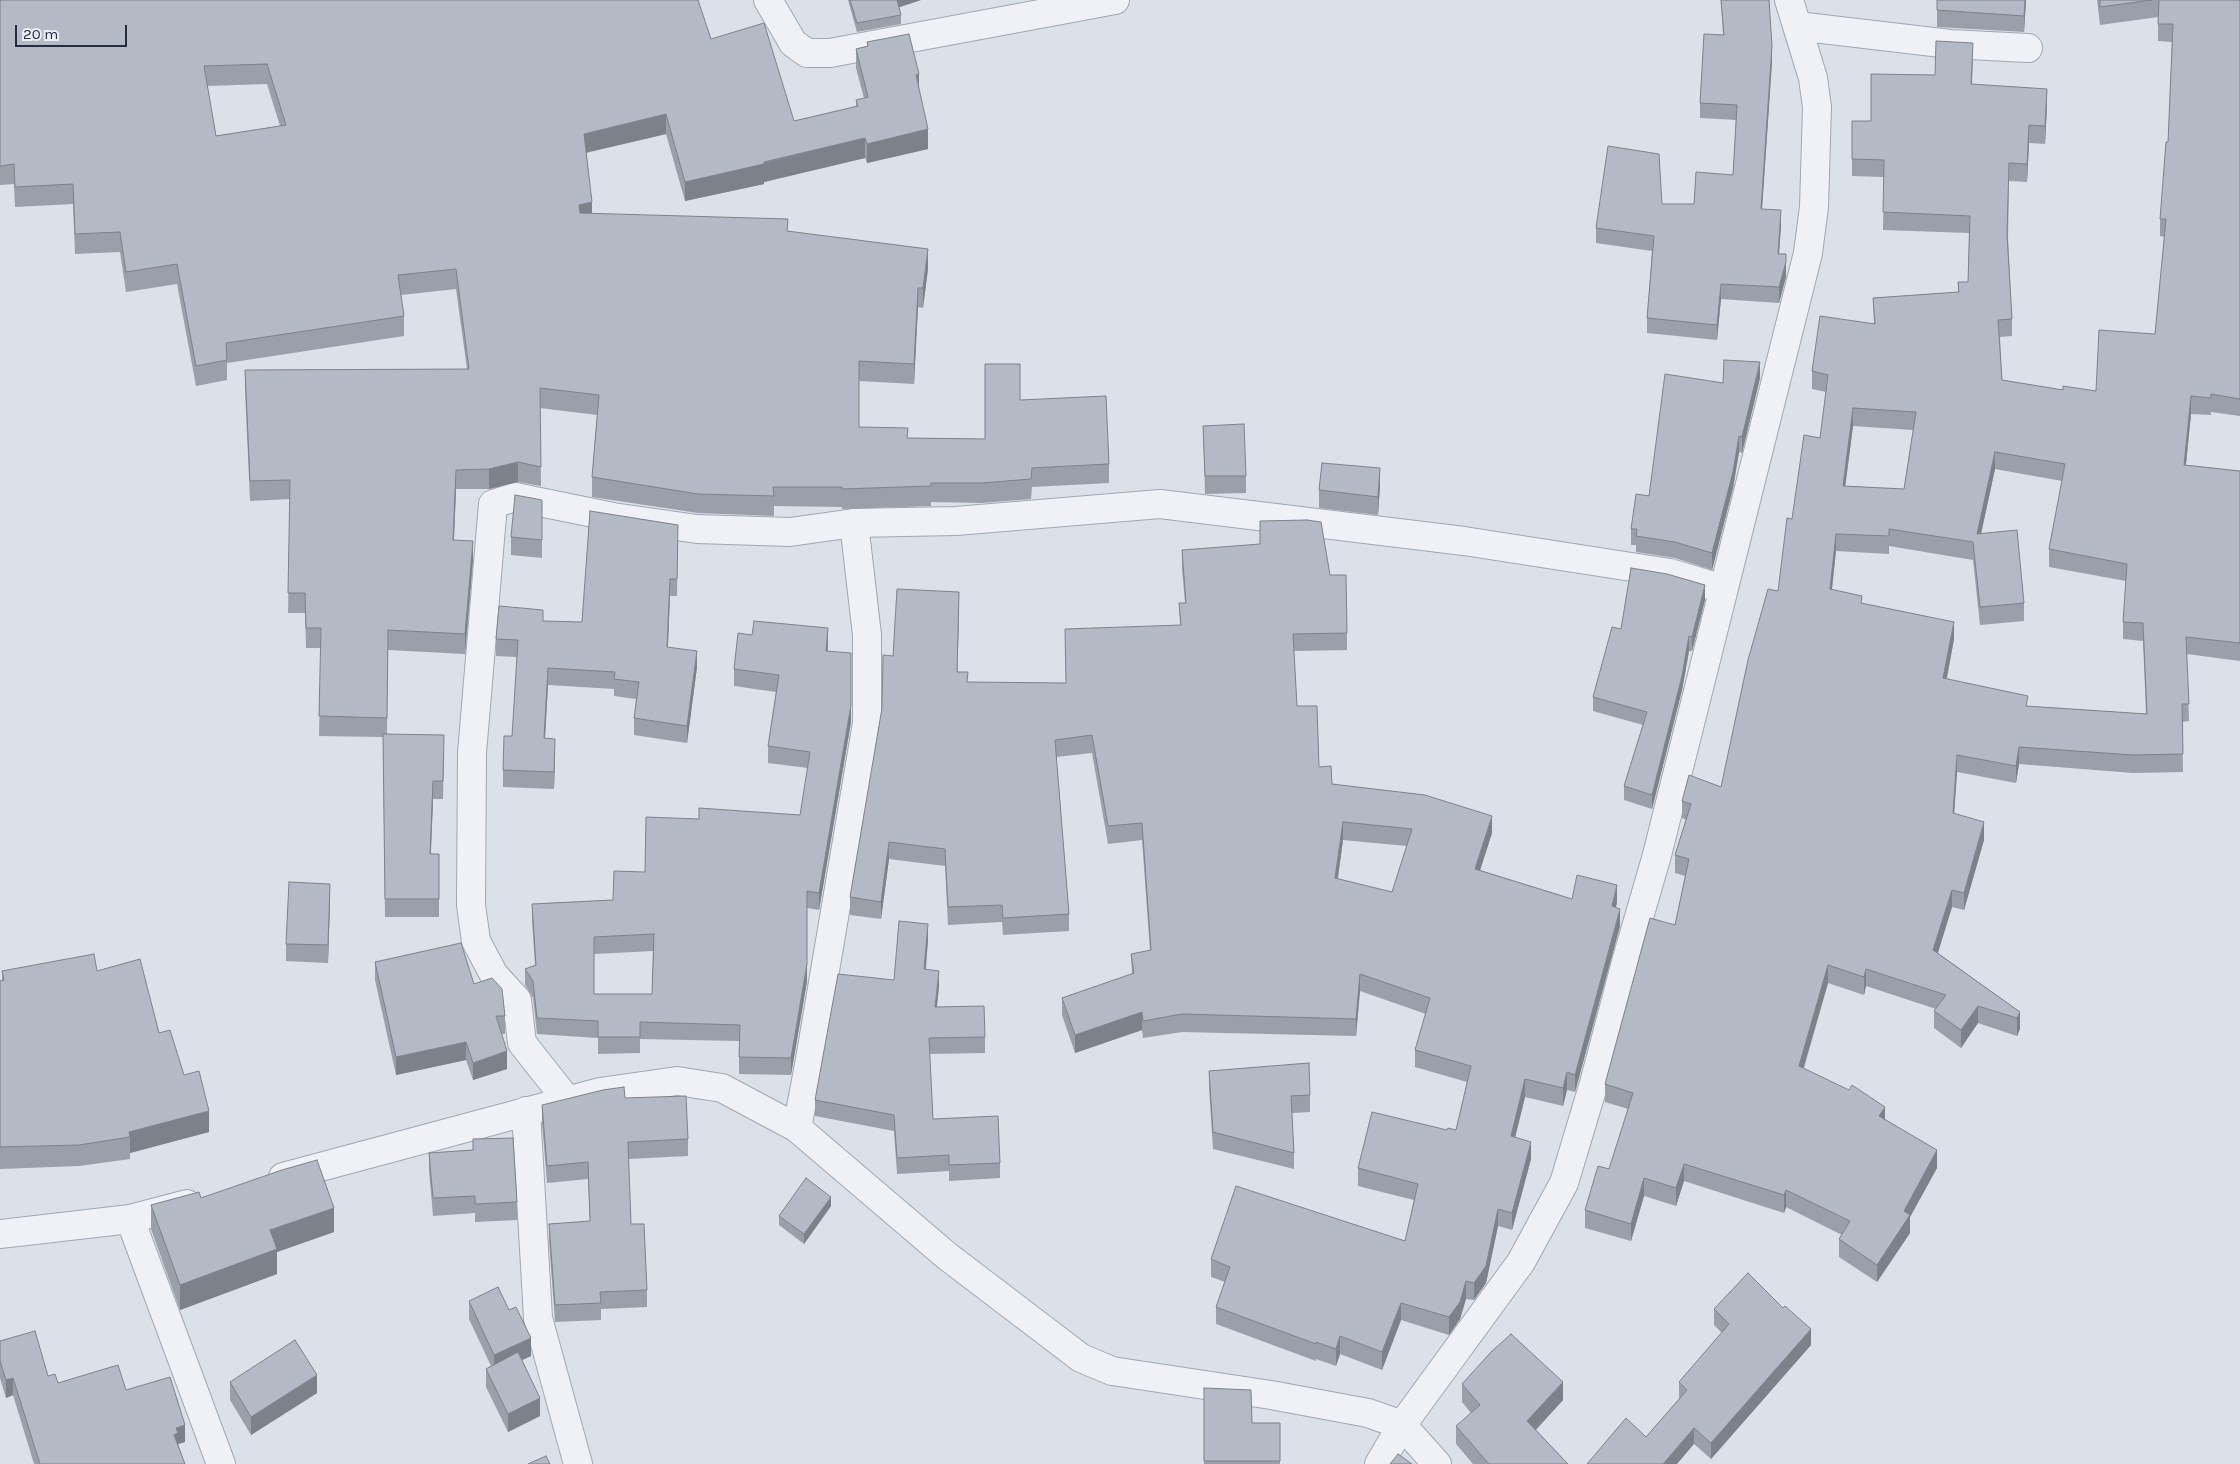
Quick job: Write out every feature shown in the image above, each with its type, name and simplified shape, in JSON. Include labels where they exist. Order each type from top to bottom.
[{"type":"street","points":[[768,0],[793,43],[807,53],[830,54],[1115,0]]},
{"type":"street","points":[[1379,1464],[1402,1425],[1521,1262],[1564,1182],[1657,855],[1722,589],[1731,564],[1808,253],[1814,207],[1817,107],[1813,78],[1789,0]]},
{"type":"street","points":[[1797,26],[1950,44],[2028,48]]},
{"type":"street","points":[[567,1100],[522,1043],[517,1000],[494,976],[476,942],[471,905],[472,753],[493,504],[515,497],[613,517],[697,529],[790,532],[854,523],[956,521],[1160,504],[1464,541],[1670,573],[1722,589]]},
{"type":"street","points":[[796,1128],[809,1066],[868,723],[867,635],[854,523]]},
{"type":"street","points":[[262,1182],[567,1100],[632,1086],[677,1080],[722,1088],[796,1128],[947,1256],[1081,1358],[1112,1371],[1368,1413],[1402,1425],[1437,1464]]},
{"type":"street","points":[[526,1111],[538,1318],[578,1464]]},
{"type":"street","points":[[0,1234],[130,1219],[206,1198]]},
{"type":"street","points":[[130,1219],[221,1464]]},
{"type":"building","points":[[0,0],[698,0],[711,39],[764,23],[794,121],[858,106],[856,100],[868,97],[856,49],[868,46],[867,42],[909,34],[919,74],[916,75],[928,129],[867,144],[865,138],[685,182],[666,114],[584,134],[592,202],[579,205],[580,213],[788,219],[787,231],[928,249],[923,288],[918,288],[914,364],[859,361],[859,427],[908,428],[907,438],[985,439],[985,364],[1020,364],[1020,400],[1106,396],[1109,464],[1032,468],[1031,479],[982,483],[931,483],[931,486],[842,489],[842,487],[773,487],[774,496],[698,494],[592,477],[599,395],[540,388],[541,467],[518,462],[489,469],[456,470],[453,540],[473,541],[465,634],[388,630],[387,718],[319,716],[321,628],[306,628],[305,593],[288,593],[290,480],[250,481],[245,370],[469,369],[456,269],[398,275],[404,316],[226,343],[227,360],[196,366],[177,264],[126,272],[120,232],[75,234],[73,184],[15,187],[14,164],[0,166]],"holes":[[[267,64],[286,125],[216,136],[204,66]]]},
{"type":"building","points":[[850,0],[897,0],[901,15],[857,23]]},
{"type":"building","points":[[1721,0],[1769,0],[1772,46],[1761,209],[1781,210],[1778,254],[1786,254],[1786,262],[1779,287],[1721,284],[1717,325],[1647,318],[1654,236],[1596,228],[1608,146],[1659,154],[1662,204],[1694,204],[1696,172],[1733,175],[1737,105],[1700,103],[1704,34],[1724,35]]},
{"type":"building","points":[[1937,0],[2025,0],[2024,16],[1937,10]]},
{"type":"building","points":[[2100,0],[2152,0],[2100,7]]},
{"type":"building","points":[[2159,0],[2240,0],[2240,399],[2211,394],[2211,398],[2191,396],[2184,465],[2240,471],[2240,643],[2186,637],[2189,704],[2182,704],[2183,754],[2133,755],[2019,747],[2016,766],[1957,755],[1953,813],[1984,822],[1964,893],[1952,890],[1933,950],[2020,1012],[2017,1018],[1978,1006],[1961,1030],[1934,1011],[1946,995],[1866,969],[1864,977],[1828,965],[1799,1066],[1849,1090],[1852,1085],[1885,1107],[1879,1116],[1937,1150],[1904,1211],[1910,1215],[1877,1265],[1839,1239],[1850,1221],[1786,1190],[1784,1195],[1684,1164],[1676,1188],[1644,1178],[1631,1224],[1585,1210],[1598,1166],[1609,1169],[1633,1093],[1605,1084],[1650,918],[1675,925],[1689,859],[1675,855],[1691,804],[1682,801],[1689,775],[1721,787],[1748,660],[1768,589],[1778,591],[1787,518],[1792,519],[1804,435],[1820,438],[1828,375],[1812,371],[1820,316],[1875,324],[1873,298],[1959,292],[1958,282],[1968,282],[1970,216],[1883,212],[1884,160],[1852,159],[1852,121],[1871,121],[1871,74],[1935,75],[1936,41],[1973,43],[1971,84],[2047,89],[2045,126],[2029,125],[2027,164],[2009,163],[2007,234],[2012,319],[1998,320],[2002,380],[2063,390],[2063,386],[2096,391],[2099,330],[2155,334],[2166,219],[2160,219],[2166,142],[2168,142],[2173,24],[2158,24]],"holes":[[[1853,408],[1916,412],[1904,489],[1843,486]],[[1995,452],[2065,464],[2049,549],[2127,564],[2123,622],[2143,623],[2147,714],[2026,706],[2028,696],[1943,678],[1954,622],[1861,603],[1862,596],[1830,589],[1836,534],[1889,536],[1889,529],[1973,542],[1980,607],[2024,603],[2017,530],[1977,534]]]},
{"type":"building","points":[[1724,360],[1760,362],[1742,437],[1739,436],[1733,472],[1712,553],[1675,542],[1636,536],[1637,529],[1631,529],[1636,494],[1649,496],[1665,374],[1723,383]]},
{"type":"building","points":[[1244,424],[1246,476],[1205,476],[1203,426]]},
{"type":"building","points":[[1322,463],[1380,468],[1378,497],[1319,490]]},
{"type":"building","points":[[515,495],[542,500],[542,540],[511,537]]},
{"type":"building","points":[[590,511],[678,525],[677,579],[670,579],[667,647],[697,651],[687,726],[634,718],[639,682],[614,679],[615,672],[548,668],[544,738],[555,739],[554,772],[503,770],[504,736],[512,736],[518,640],[496,639],[499,606],[543,610],[543,621],[582,622]]},
{"type":"building","points":[[1307,520],[1321,522],[1330,575],[1346,575],[1347,633],[1293,634],[1297,706],[1317,706],[1319,767],[1331,766],[1332,784],[1425,795],[1492,816],[1475,869],[1572,899],[1577,875],[1617,885],[1612,906],[1620,909],[1575,1075],[1567,1072],[1563,1088],[1525,1079],[1511,1136],[1531,1142],[1512,1213],[1498,1209],[1486,1266],[1474,1283],[1466,1281],[1460,1302],[1449,1317],[1401,1303],[1382,1352],[1340,1336],[1336,1349],[1316,1342],[1316,1344],[1216,1307],[1230,1267],[1211,1259],[1236,1186],[1405,1241],[1418,1184],[1358,1168],[1372,1112],[1447,1130],[1448,1128],[1456,1130],[1471,1066],[1415,1050],[1430,998],[1360,974],[1356,1019],[1182,1014],[1143,1021],[1142,1012],[1075,1035],[1062,998],[1134,973],[1131,954],[1151,950],[1142,823],[1108,826],[1092,735],[1055,740],[1069,914],[1003,918],[1002,905],[948,907],[945,849],[889,842],[881,902],[850,897],[882,708],[883,655],[893,656],[897,589],[959,592],[957,672],[968,672],[967,682],[1066,683],[1065,629],[1181,625],[1179,603],[1186,603],[1182,550],[1260,544],[1260,521]],"holes":[[[1343,822],[1412,829],[1392,892],[1335,878]]]},
{"type":"building","points":[[1631,568],[1667,574],[1705,585],[1692,637],[1689,636],[1682,676],[1652,795],[1624,786],[1647,712],[1593,697],[1612,627],[1621,629]]},
{"type":"building","points":[[754,621],[828,628],[826,651],[851,653],[851,705],[819,893],[807,891],[807,964],[791,1058],[739,1057],[740,1025],[640,1022],[640,1037],[598,1037],[598,1021],[537,1018],[533,981],[525,969],[536,965],[532,904],[613,900],[614,871],[645,872],[646,817],[699,819],[699,808],[800,815],[810,752],[768,746],[779,675],[734,669],[738,633],[752,635]],"holes":[[[654,934],[652,994],[594,994],[594,937]]]},
{"type":"building","points":[[383,734],[444,735],[443,781],[433,781],[430,854],[439,854],[439,899],[385,899]]},
{"type":"building","points":[[289,882],[330,884],[328,945],[286,944]]},
{"type":"building","points":[[899,921],[928,924],[924,969],[939,971],[935,1007],[984,1006],[985,1037],[929,1038],[933,1119],[998,1116],[1000,1163],[949,1165],[949,1155],[897,1158],[894,1115],[815,1100],[838,974],[894,980]]},
{"type":"building","points":[[461,943],[474,984],[492,978],[502,989],[505,1016],[496,1016],[507,1051],[473,1063],[466,1042],[396,1057],[375,962]]},
{"type":"building","points":[[94,954],[97,971],[140,959],[159,1033],[170,1030],[184,1075],[199,1071],[209,1111],[129,1132],[130,1137],[79,1145],[0,1147],[0,981],[4,980],[2,971]]},
{"type":"building","points":[[1309,1063],[1310,1095],[1291,1096],[1294,1153],[1213,1132],[1209,1071]]},
{"type":"building","points":[[624,1087],[625,1098],[686,1096],[688,1139],[628,1142],[631,1224],[644,1224],[647,1290],[600,1292],[601,1303],[555,1305],[549,1224],[590,1221],[588,1162],[547,1166],[542,1105],[603,1090]]},
{"type":"building","points":[[513,1138],[517,1202],[475,1204],[475,1196],[433,1198],[429,1153],[473,1150],[473,1139]]},
{"type":"building","points":[[317,1160],[334,1208],[270,1230],[277,1249],[180,1285],[151,1205],[199,1192],[201,1198]]},
{"type":"building","points":[[806,1178],[831,1197],[804,1234],[779,1216]]},
{"type":"building","points":[[1748,1273],[1783,1308],[1785,1306],[1811,1329],[1711,1443],[1694,1428],[1663,1464],[1587,1464],[1626,1418],[1646,1437],[1687,1390],[1679,1382],[1729,1324],[1714,1309]]},
{"type":"building","points":[[498,1287],[509,1310],[516,1307],[531,1338],[494,1355],[469,1301]]},
{"type":"building","points":[[35,1331],[48,1376],[55,1374],[58,1383],[118,1365],[126,1390],[170,1377],[185,1425],[176,1428],[178,1433],[174,1435],[185,1464],[40,1464],[13,1378],[6,1380],[0,1361],[0,1341]]},
{"type":"building","points":[[1511,1334],[1563,1382],[1527,1421],[1568,1464],[1489,1464],[1456,1426],[1480,1405],[1462,1384],[1491,1352]]},
{"type":"building","points":[[295,1340],[317,1375],[251,1417],[230,1382]]},
{"type":"building","points":[[518,1352],[540,1398],[508,1414],[486,1369]]},
{"type":"building","points":[[1204,1388],[1251,1390],[1252,1423],[1280,1423],[1280,1461],[1204,1461]]},
{"type":"building","points":[[1398,1454],[1412,1464],[1390,1464]]},
{"type":"building","points":[[546,1456],[550,1464],[528,1464]]}]
